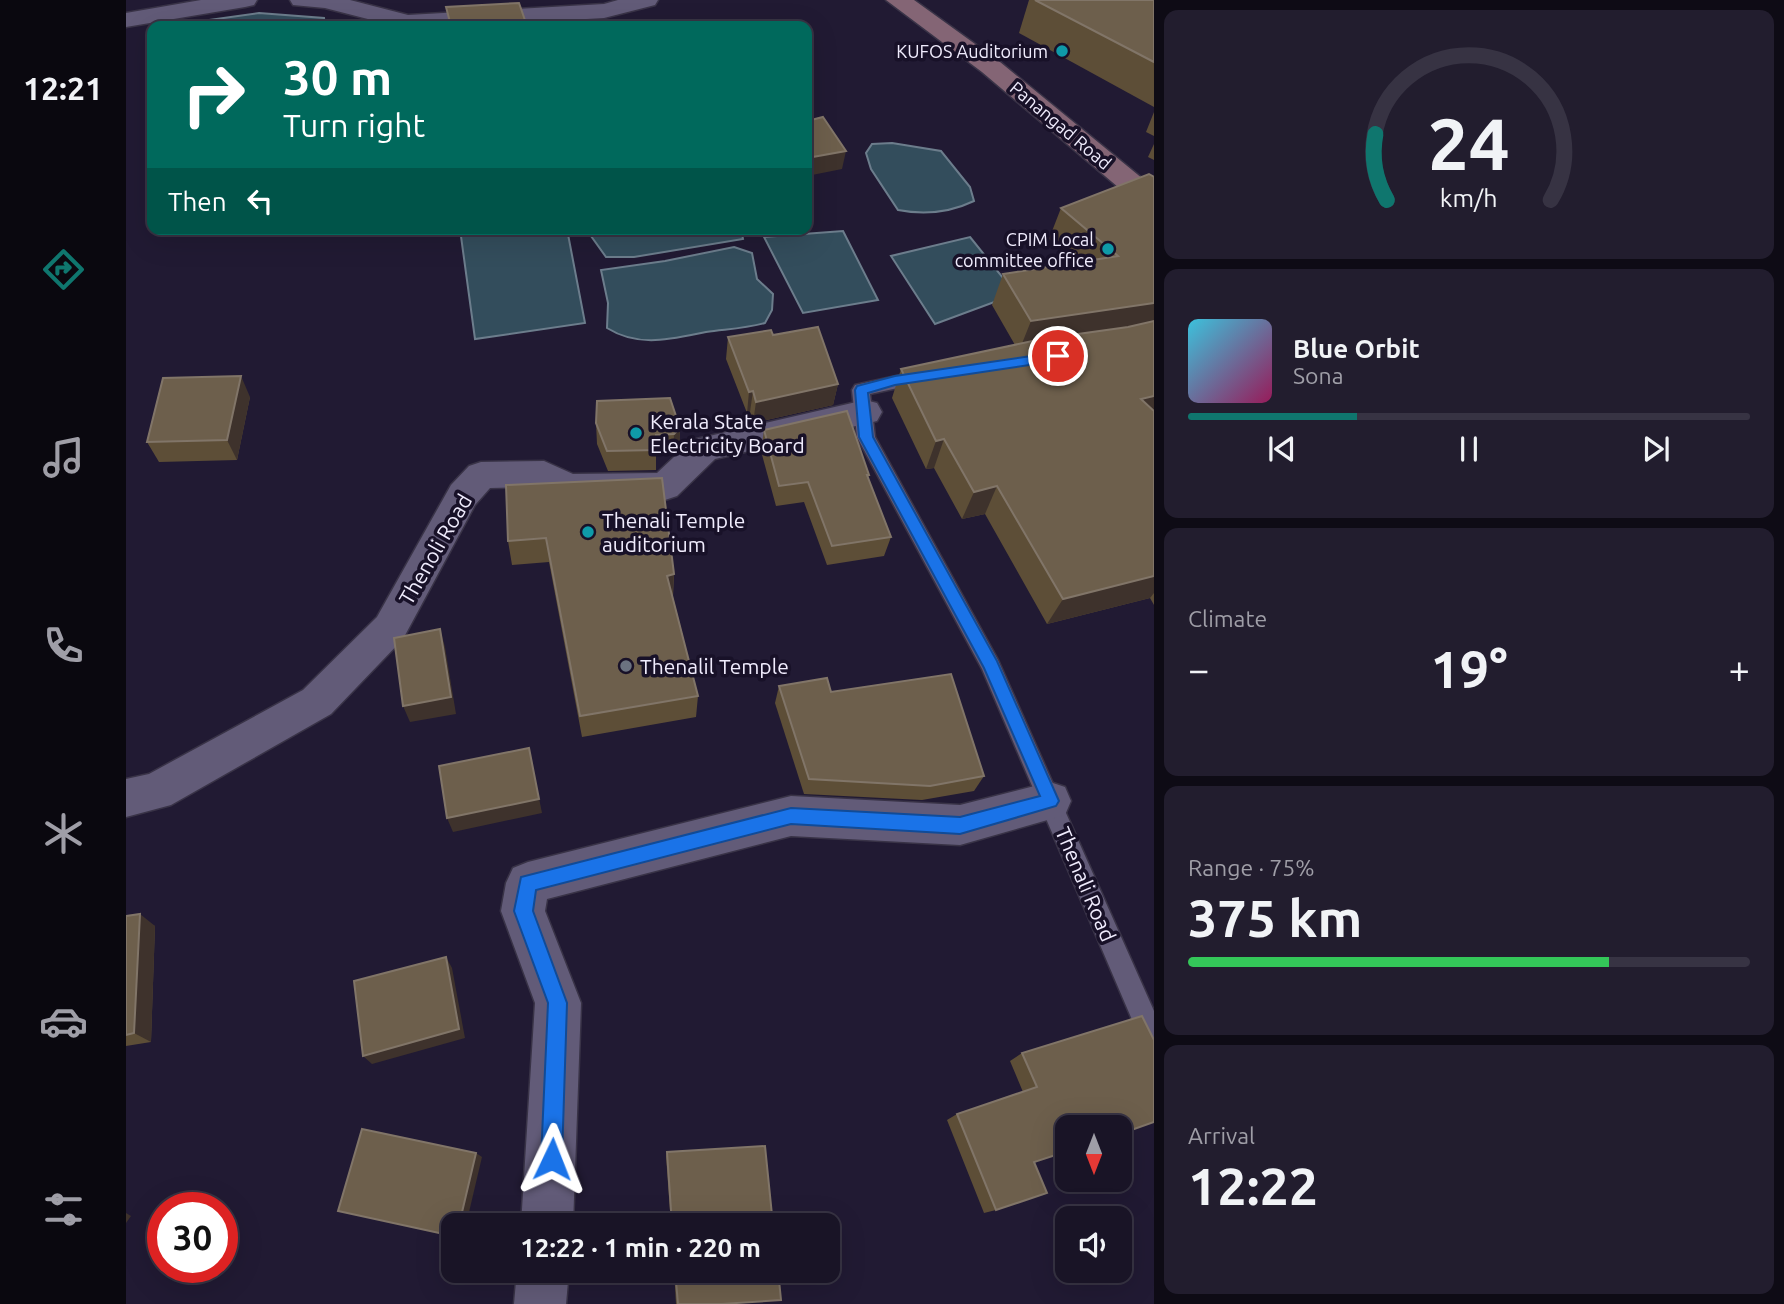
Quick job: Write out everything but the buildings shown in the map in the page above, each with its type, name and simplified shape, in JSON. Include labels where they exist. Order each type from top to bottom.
[{"type":"main road","name":"Panangad Road","points":[[898,0],[991,68],[1154,203]]},
{"type":"street","points":[[126,20],[245,0]]},
{"type":"street","points":[[302,0],[325,1],[404,21]]},
{"type":"street","points":[[428,21],[604,12],[646,0]]},
{"type":"street","name":"Thenoli Road","points":[[126,798],[156,791],[317,702],[390,628],[463,495],[481,475],[544,474],[568,488],[666,486],[704,449],[865,412]]},
{"type":"street","points":[[548,1213],[558,1003],[523,911],[528,883],[791,816],[960,825],[1050,801]]},
{"type":"street","points":[[540,1304],[542,1283]]},
{"type":"lane","name":"Thenali Road","points":[[949,372],[895,380],[861,390],[866,437],[991,666],[1154,1041]]},
{"type":"water","points":[[259,13],[324,18],[324,21],[202,21]]},
{"type":"water","points":[[892,143],[941,151],[970,187],[974,201],[936,212],[898,210],[871,169],[866,153],[872,144]]},
{"type":"water","points":[[843,231],[878,300],[803,313],[764,237]]},
{"type":"water","points":[[461,235],[568,235],[585,323],[475,339]]},
{"type":"water","points":[[590,235],[742,235],[743,239],[634,257],[606,257]]},
{"type":"water","points":[[970,237],[1016,294],[935,324],[891,256]]},
{"type":"water","points":[[734,247],[752,253],[757,279],[773,294],[772,310],[765,323],[655,340],[631,338],[607,328],[608,303],[601,270]]},
{"type":"place","name":"KUFOS Auditorium","points":[[1062,51]]},
{"type":"place","name":"CPIM Local committee office","points":[[1108,249]]},
{"type":"place","name":"Kerala State Electricity Board","points":[[636,433]]},
{"type":"place","name":"Thenali Temple auditorium","points":[[588,532]]},
{"type":"place","name":"Thenalil Temple","points":[[626,666]]},
{"type":"route","points":[[552,1159],[558,1003],[523,911],[528,883],[791,816],[960,825],[1050,801],[991,666],[866,437],[861,390],[895,380],[1058,356]]}]
